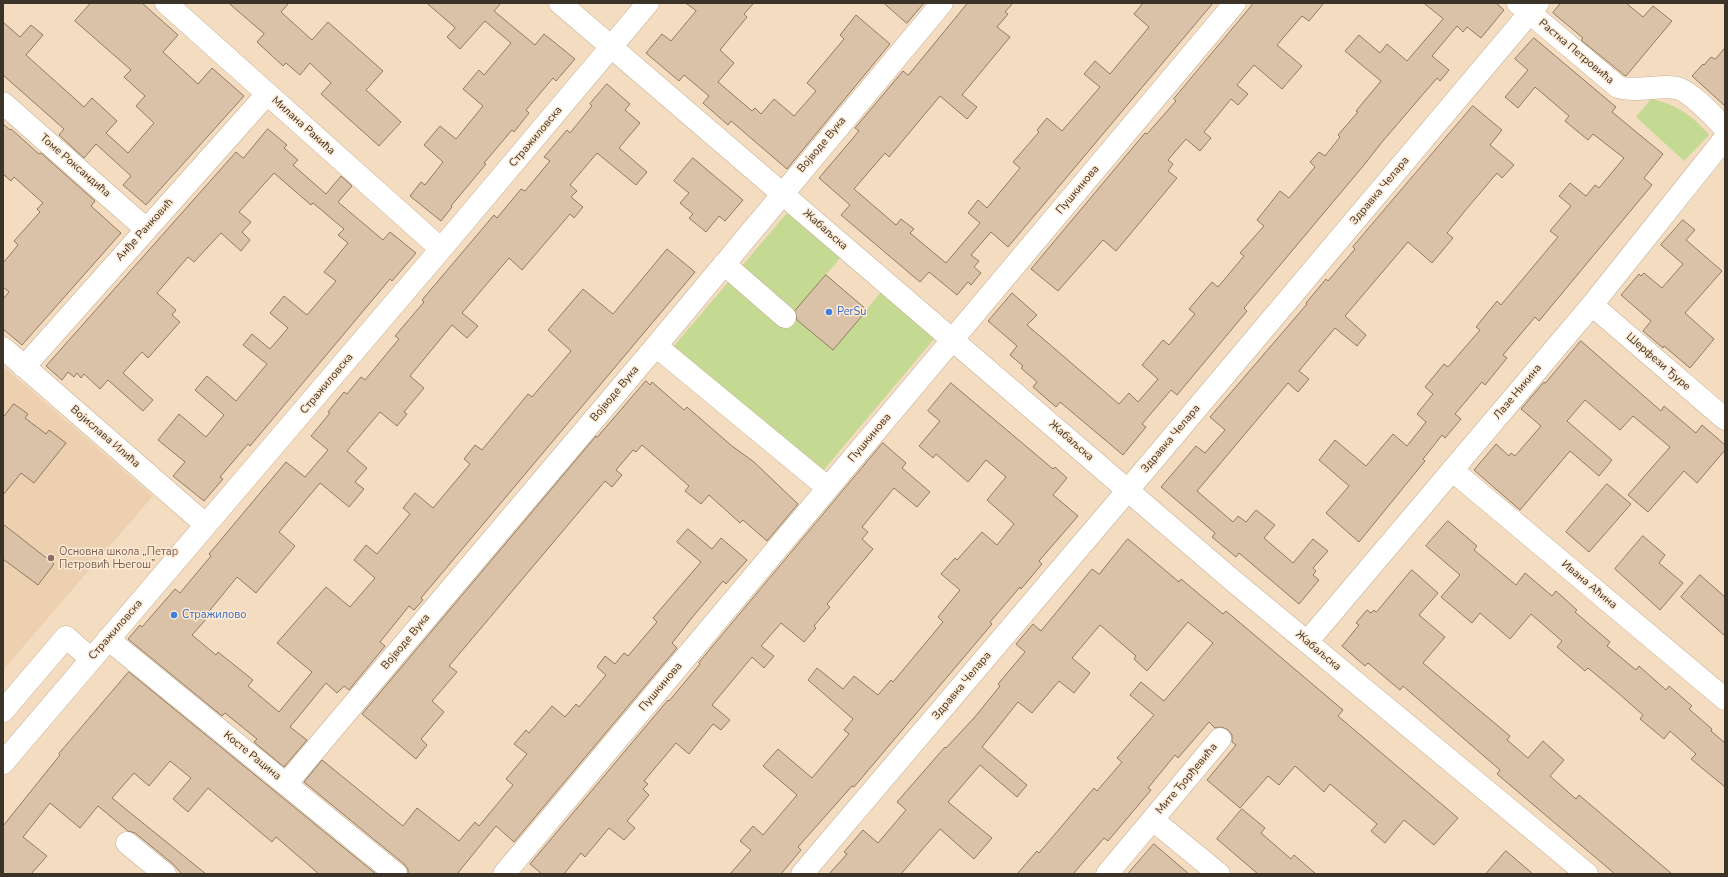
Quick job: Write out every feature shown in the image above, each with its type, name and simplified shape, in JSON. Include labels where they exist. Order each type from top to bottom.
[{"type":"street","name":"Милана Ракића","points":[[166,3],[441,249]]},
{"type":"street","name":"Жабаљска","points":[[560,3],[1307,642],[1587,874]]},
{"type":"street","name":"Стражиловска","points":[[6,752],[90,659],[206,525],[648,3]]},
{"type":"street","name":"Војводе Вука","points":[[286,784],[656,346],[782,193],[942,3]]},
{"type":"street","name":"Пушкинова","points":[[504,874],[1235,3]]},
{"type":"street","name":"Растка Петровића","points":[[1528,6],[1618,87],[1633,90],[1679,88],[1687,93],[1725,128]]},
{"type":"street","name":"Здравка Челара","points":[[802,874],[1128,490],[1528,6]]},
{"type":"street","name":"Анђе Ранковић","points":[[24,367],[267,94]]},
{"type":"street","name":"Томе Роксандића","points":[[3,103],[146,229]]},
{"type":"street","name":"Лазе Никина","points":[[1307,642],[1592,305],[1725,138]]},
{"type":"street","points":[[724,264],[786,317]]},
{"type":"street","name":"Шерфези Ђуре","points":[[1592,305],[1725,419]]},
{"type":"street","points":[[656,346],[828,488]]},
{"type":"street","name":"Војислава Илића","points":[[3,348],[206,525]]},
{"type":"street","name":"Ивана Аћина","points":[[1452,470],[1725,699]]},
{"type":"street","points":[[3,711],[66,637],[90,659]]},
{"type":"street","name":"Косте Рацина","points":[[108,638],[396,874]]},
{"type":"street","name":"Мите Ђорђевића","points":[[1106,874],[1220,739]]},
{"type":"street","name":"Мите Ђорђевића","points":[[1153,820],[1218,874]]},
{"type":"street","points":[[127,843],[165,874]]},
{"type":"shaded area","name":"Основна школа „Петар Петровић Његош”","points":[[3,366],[153,496],[3,670]]},
{"type":"green space","points":[[1651,99],[1668,104],[1683,112],[1697,122],[1709,135],[1684,161],[1636,117]]},
{"type":"green space","points":[[787,213],[840,258],[792,315],[833,350],[881,292],[935,338],[821,473],[673,347]]},
{"type":"building","points":[[91,3],[142,3],[178,35],[163,52],[198,84],[212,68],[244,96],[146,205],[123,185],[131,176],[96,144],[84,158],[59,135],[64,129],[3,75],[3,22],[20,37],[31,25],[43,35],[26,55],[84,107],[92,98],[117,121],[106,133],[128,153],[154,123],[136,106],[145,96],[124,77],[131,70],[75,21]]},
{"type":"building","points":[[229,3],[289,3],[281,12],[312,40],[328,22],[383,71],[366,90],[401,122],[379,146],[321,94],[331,83],[310,63],[300,75],[286,63],[283,66],[257,42],[264,34]]},
{"type":"building","points":[[427,3],[501,3],[494,11],[535,45],[544,34],[575,59],[556,81],[553,78],[526,110],[529,113],[514,132],[512,130],[484,163],[486,164],[451,206],[452,207],[441,221],[410,196],[421,182],[425,185],[443,162],[424,145],[440,126],[456,139],[483,106],[463,89],[479,70],[484,75],[511,43],[485,21],[460,49],[447,37],[455,28]]},
{"type":"building","points":[[686,3],[754,3],[744,14],[747,17],[720,50],[734,63],[718,82],[752,111],[755,108],[761,114],[774,99],[794,116],[816,91],[807,83],[844,39],[840,35],[856,15],[890,44],[787,169],[731,121],[728,125],[703,103],[709,96],[684,75],[679,81],[646,53],[662,34],[671,41],[696,11]]},
{"type":"building","points":[[884,3],[924,3],[907,23]]},
{"type":"building","points":[[968,3],[1013,3],[1005,12],[1008,14],[997,27],[1010,37],[962,95],[977,107],[967,119],[940,96],[889,157],[885,153],[854,189],[896,225],[901,219],[914,229],[910,233],[946,263],[980,223],[968,213],[978,200],[987,208],[1020,168],[1013,162],[1039,132],[1037,130],[1047,118],[1062,131],[1100,87],[1084,74],[1095,61],[1110,74],[1149,27],[1134,14],[1143,3],[1213,3],[1008,247],[991,232],[971,255],[979,261],[974,267],[981,273],[971,285],[968,282],[957,295],[929,272],[920,282],[841,215],[850,205],[819,178],[859,131],[855,128],[903,71],[908,75]]},
{"type":"building","points":[[1254,3],[1324,3],[1309,21],[1302,16],[1277,45],[1302,66],[1282,89],[1254,65],[1237,85],[1248,94],[1238,105],[1231,99],[1204,132],[1211,138],[1200,151],[1186,139],[1168,160],[1173,164],[1168,171],[1177,178],[1116,251],[1103,240],[1058,291],[1031,269],[1145,133],[1147,134],[1176,101],[1174,99]]},
{"type":"building","points":[[1424,3],[1496,3],[1504,10],[1481,38],[1467,27],[1463,32],[1457,26],[1432,56],[1449,70],[1440,81],[1437,78],[1382,142],[1244,308],[1247,311],[1177,395],[1171,390],[1142,424],[1146,427],[1123,455],[1060,402],[1056,407],[1033,387],[1037,382],[1021,368],[1023,366],[1010,355],[1017,346],[988,321],[1012,293],[1037,315],[1027,325],[1119,404],[1129,393],[1138,402],[1158,379],[1142,365],[1163,340],[1169,345],[1195,314],[1189,309],[1212,282],[1218,287],[1244,256],[1240,253],[1264,226],[1257,220],[1280,191],[1289,198],[1315,167],[1310,162],[1319,152],[1325,156],[1340,137],[1338,135],[1358,112],[1356,111],[1381,81],[1345,51],[1359,35],[1380,53],[1387,44],[1407,61],[1443,19]]},
{"type":"building","points":[[1561,3],[1626,3],[1643,17],[1653,6],[1672,21],[1626,76],[1581,40],[1583,38],[1553,13]]},
{"type":"building","points":[[1534,38],[1616,107],[1612,112],[1663,154],[1644,178],[1652,185],[1539,321],[1535,317],[1503,355],[1507,358],[1485,385],[1482,382],[1455,414],[1461,419],[1445,438],[1442,435],[1423,459],[1425,461],[1359,542],[1326,513],[1349,486],[1319,460],[1335,440],[1366,466],[1393,434],[1407,446],[1426,422],[1417,414],[1433,394],[1425,387],[1444,364],[1448,367],[1480,330],[1476,327],[1497,301],[1501,305],[1558,237],[1550,231],[1571,206],[1559,196],[1570,183],[1586,196],[1595,185],[1599,188],[1624,158],[1593,134],[1588,140],[1565,121],[1569,116],[1535,87],[1518,108],[1505,97],[1528,70],[1515,59]]},
{"type":"building","points":[[1725,48],[1725,106],[1692,76],[1711,57],[1715,59]]},
{"type":"building","points":[[607,84],[630,104],[625,110],[640,123],[619,148],[647,172],[636,185],[597,153],[570,185],[577,191],[571,197],[583,207],[574,218],[570,214],[522,270],[509,258],[462,313],[478,326],[467,338],[452,325],[410,376],[424,388],[404,412],[407,414],[397,426],[380,412],[347,451],[367,468],[355,482],[364,489],[349,507],[320,483],[279,532],[295,546],[256,593],[237,577],[206,615],[208,617],[192,635],[216,655],[218,652],[253,680],[248,686],[279,712],[312,672],[277,643],[326,587],[350,607],[375,578],[354,560],[366,545],[377,554],[410,514],[403,508],[415,493],[433,508],[470,464],[464,459],[475,445],[482,450],[528,394],[532,397],[571,351],[548,330],[583,289],[613,314],[667,249],[695,272],[421,598],[423,600],[414,610],[409,606],[380,642],[385,646],[349,690],[344,686],[337,693],[326,683],[290,727],[307,740],[284,767],[254,742],[257,739],[225,713],[222,716],[128,639],[140,625],[142,627],[175,589],[180,593],[211,556],[209,554],[286,462],[305,477],[328,450],[311,436],[330,413],[328,412],[344,392],[347,394],[361,377],[365,380],[399,339],[395,336],[424,302],[422,300],[494,215],[497,218],[521,189],[525,191],[550,161],[544,157],[567,130],[570,133],[592,106],[590,104]]},
{"type":"building","points":[[1473,106],[1502,130],[1490,145],[1514,165],[1502,178],[1497,173],[1464,212],[1447,233],[1453,238],[1432,263],[1408,242],[1345,316],[1366,335],[1357,346],[1335,328],[1299,371],[1309,379],[1298,392],[1288,383],[1197,491],[1233,522],[1238,516],[1246,522],[1256,510],[1275,525],[1264,538],[1293,563],[1313,539],[1328,551],[1313,568],[1316,571],[1313,575],[1319,580],[1299,604],[1239,553],[1236,557],[1212,537],[1215,533],[1161,487],[1196,446],[1205,453],[1225,430],[1210,417],[1307,304],[1306,303],[1326,279],[1328,281],[1355,249],[1353,247]]},
{"type":"building","points":[[3,124],[10,130],[11,129],[39,154],[41,153],[95,201],[91,206],[121,233],[22,345],[3,329],[3,299],[9,292],[3,287],[3,263],[18,245],[14,241],[40,212],[37,209],[43,203],[14,177],[11,181],[3,174]]},
{"type":"building","points":[[268,129],[287,145],[284,148],[298,160],[293,165],[326,194],[341,176],[352,186],[338,202],[383,240],[390,232],[416,253],[392,281],[390,279],[250,446],[248,444],[220,477],[223,479],[204,501],[173,476],[185,462],[158,440],[179,414],[206,437],[224,415],[195,390],[207,376],[236,401],[267,364],[243,345],[252,334],[270,349],[288,328],[270,313],[284,296],[307,315],[336,281],[324,272],[348,243],[338,235],[344,229],[313,203],[311,205],[274,173],[239,212],[251,222],[242,232],[250,240],[241,251],[221,233],[194,262],[188,257],[157,293],[176,310],[172,315],[180,322],[148,358],[142,352],[123,373],[153,400],[143,411],[108,380],[100,389],[84,374],[81,378],[77,373],[74,377],[68,372],[62,380],[46,366],[236,152],[243,158]]},
{"type":"building","points":[[693,158],[743,200],[725,221],[719,216],[706,232],[689,218],[693,214],[680,203],[689,193],[674,181]]},
{"type":"building","points":[[1683,220],[1695,230],[1686,240],[1722,271],[1685,313],[1714,339],[1690,368],[1664,346],[1663,348],[1643,331],[1651,321],[1621,295],[1639,274],[1641,276],[1644,273],[1662,288],[1683,264],[1661,245]]},
{"type":"building","name":"PerSu","points":[[826,275],[867,310],[833,350],[797,320],[795,311]]},
{"type":"building","points":[[1581,341],[1661,411],[1664,406],[1696,433],[1702,425],[1725,445],[1725,450],[1697,483],[1684,471],[1648,512],[1628,495],[1670,447],[1633,416],[1620,430],[1585,400],[1567,421],[1612,460],[1599,476],[1570,451],[1520,510],[1474,470],[1496,444],[1509,456],[1511,453],[1515,456],[1541,426],[1521,409]]},
{"type":"building","points":[[646,381],[650,385],[652,382],[684,410],[687,407],[732,446],[754,462],[798,504],[767,541],[743,520],[740,523],[709,495],[701,504],[685,491],[689,486],[642,445],[636,452],[633,450],[616,470],[622,475],[612,487],[605,481],[449,666],[457,672],[432,701],[444,712],[421,739],[427,745],[416,759],[362,714],[596,436],[597,437]]},
{"type":"building","points":[[951,383],[1053,469],[1055,467],[1067,478],[1053,495],[1078,516],[1039,561],[1042,564],[990,622],[992,624],[854,787],[852,786],[798,847],[801,850],[781,874],[730,874],[751,850],[740,841],[753,826],[763,835],[797,795],[763,766],[778,749],[812,778],[849,734],[844,730],[853,719],[808,680],[817,668],[843,689],[854,676],[878,695],[891,680],[893,682],[943,622],[938,617],[960,590],[941,574],[955,558],[957,560],[982,532],[997,545],[1014,524],[987,500],[1006,477],[986,460],[968,482],[936,454],[933,458],[919,446],[940,421],[928,411]]},
{"type":"building","points":[[14,404],[28,414],[25,418],[46,434],[49,430],[66,443],[34,483],[21,473],[3,495],[3,418]]},
{"type":"building","points":[[883,443],[906,463],[902,468],[930,492],[917,507],[894,488],[862,527],[868,532],[862,539],[873,549],[827,604],[830,607],[814,626],[816,628],[804,642],[781,623],[761,646],[774,656],[764,668],[752,657],[712,705],[730,720],[721,730],[713,724],[689,754],[676,743],[644,781],[648,784],[643,789],[649,795],[627,821],[635,828],[624,840],[609,828],[585,857],[581,853],[564,874],[542,874],[530,864],[668,700],[669,701]]},
{"type":"building","points":[[1607,484],[1631,504],[1589,552],[1566,532]]},
{"type":"building","points":[[1448,521],[1477,546],[1474,550],[1516,585],[1525,573],[1552,596],[1556,591],[1577,610],[1575,612],[1610,642],[1607,646],[1636,670],[1639,666],[1666,690],[1669,686],[1692,706],[1689,709],[1712,729],[1711,731],[1725,743],[1725,787],[1691,759],[1696,754],[1670,731],[1664,739],[1640,719],[1643,715],[1617,692],[1588,668],[1585,671],[1557,647],[1562,641],[1531,614],[1510,639],[1480,613],[1472,623],[1441,597],[1460,575],[1426,546]]},
{"type":"building","points":[[3,524],[54,564],[38,585],[3,559]]},
{"type":"building","points":[[688,529],[712,549],[721,538],[747,560],[726,584],[723,581],[695,614],[672,643],[677,648],[514,842],[496,826],[457,874],[408,874],[408,869],[404,864],[304,782],[322,760],[403,826],[417,808],[459,841],[475,822],[479,826],[513,785],[506,779],[527,754],[514,744],[526,730],[529,733],[552,706],[565,717],[576,704],[579,707],[606,675],[597,667],[605,656],[615,664],[624,653],[628,656],[657,622],[653,618],[701,562],[677,542]]},
{"type":"building","points":[[1643,536],[1665,555],[1659,563],[1683,583],[1660,610],[1615,569]]},
{"type":"building","points":[[1128,539],[1179,582],[1181,579],[1223,614],[1226,611],[1258,638],[1343,710],[1338,716],[1458,818],[1434,845],[1404,820],[1385,843],[1371,831],[1377,824],[1330,784],[1324,792],[1295,766],[1279,785],[1268,776],[1240,808],[1207,780],[1236,745],[1232,742],[1232,735],[1228,730],[1222,727],[1215,728],[1209,722],[1178,758],[1175,755],[1148,788],[1151,790],[1108,841],[1104,838],[1073,874],[1017,874],[1037,851],[1039,853],[1094,788],[1097,791],[1122,762],[1117,758],[1154,715],[1130,695],[1141,682],[1164,701],[1213,643],[1188,622],[1147,671],[1134,659],[1136,656],[1100,625],[1072,658],[1090,673],[1074,693],[1059,681],[1032,713],[1018,702],[982,747],[1027,785],[1017,797],[980,765],[948,802],[992,838],[974,859],[940,829],[901,874],[829,874],[847,854],[844,852],[863,830],[878,843],[906,810],[897,802],[945,747],[946,748],[974,718],[1000,686],[998,684],[1025,652],[1016,644],[1033,624],[1041,631],[1092,569],[1099,574]]},
{"type":"building","points":[[1412,570],[1438,593],[1419,615],[1445,637],[1423,663],[1510,736],[1507,740],[1528,758],[1543,741],[1564,760],[1550,776],[1576,799],[1579,795],[1672,874],[1615,874],[1497,774],[1500,770],[1403,686],[1400,690],[1368,663],[1365,666],[1342,646],[1359,625],[1356,623],[1367,610],[1371,613],[1374,610],[1376,612]]},
{"type":"building","points":[[1700,575],[1725,597],[1725,636],[1681,597]]},
{"type":"building","points":[[129,672],[376,874],[319,874],[276,837],[272,842],[208,788],[188,812],[173,799],[191,778],[170,761],[149,786],[134,773],[112,798],[206,874],[182,874],[173,864],[135,833],[128,831],[98,806],[80,828],[50,803],[23,837],[47,856],[31,874],[3,874],[3,826],[60,755],[59,754]]},
{"type":"building","points":[[1242,809],[1265,828],[1261,833],[1291,859],[1294,855],[1316,874],[1258,874],[1217,839]]},
{"type":"building","points":[[1154,844],[1189,874],[1128,874]]},
{"type":"building","points":[[1506,851],[1533,874],[1486,874]]},
{"type":"place","name":"PerSu","points":[[829,312]]},
{"type":"place","name":"Основна школа „Петар Петровић Његош”","points":[[51,558]]},
{"type":"place","name":"Стражилово","points":[[174,615]]}]
